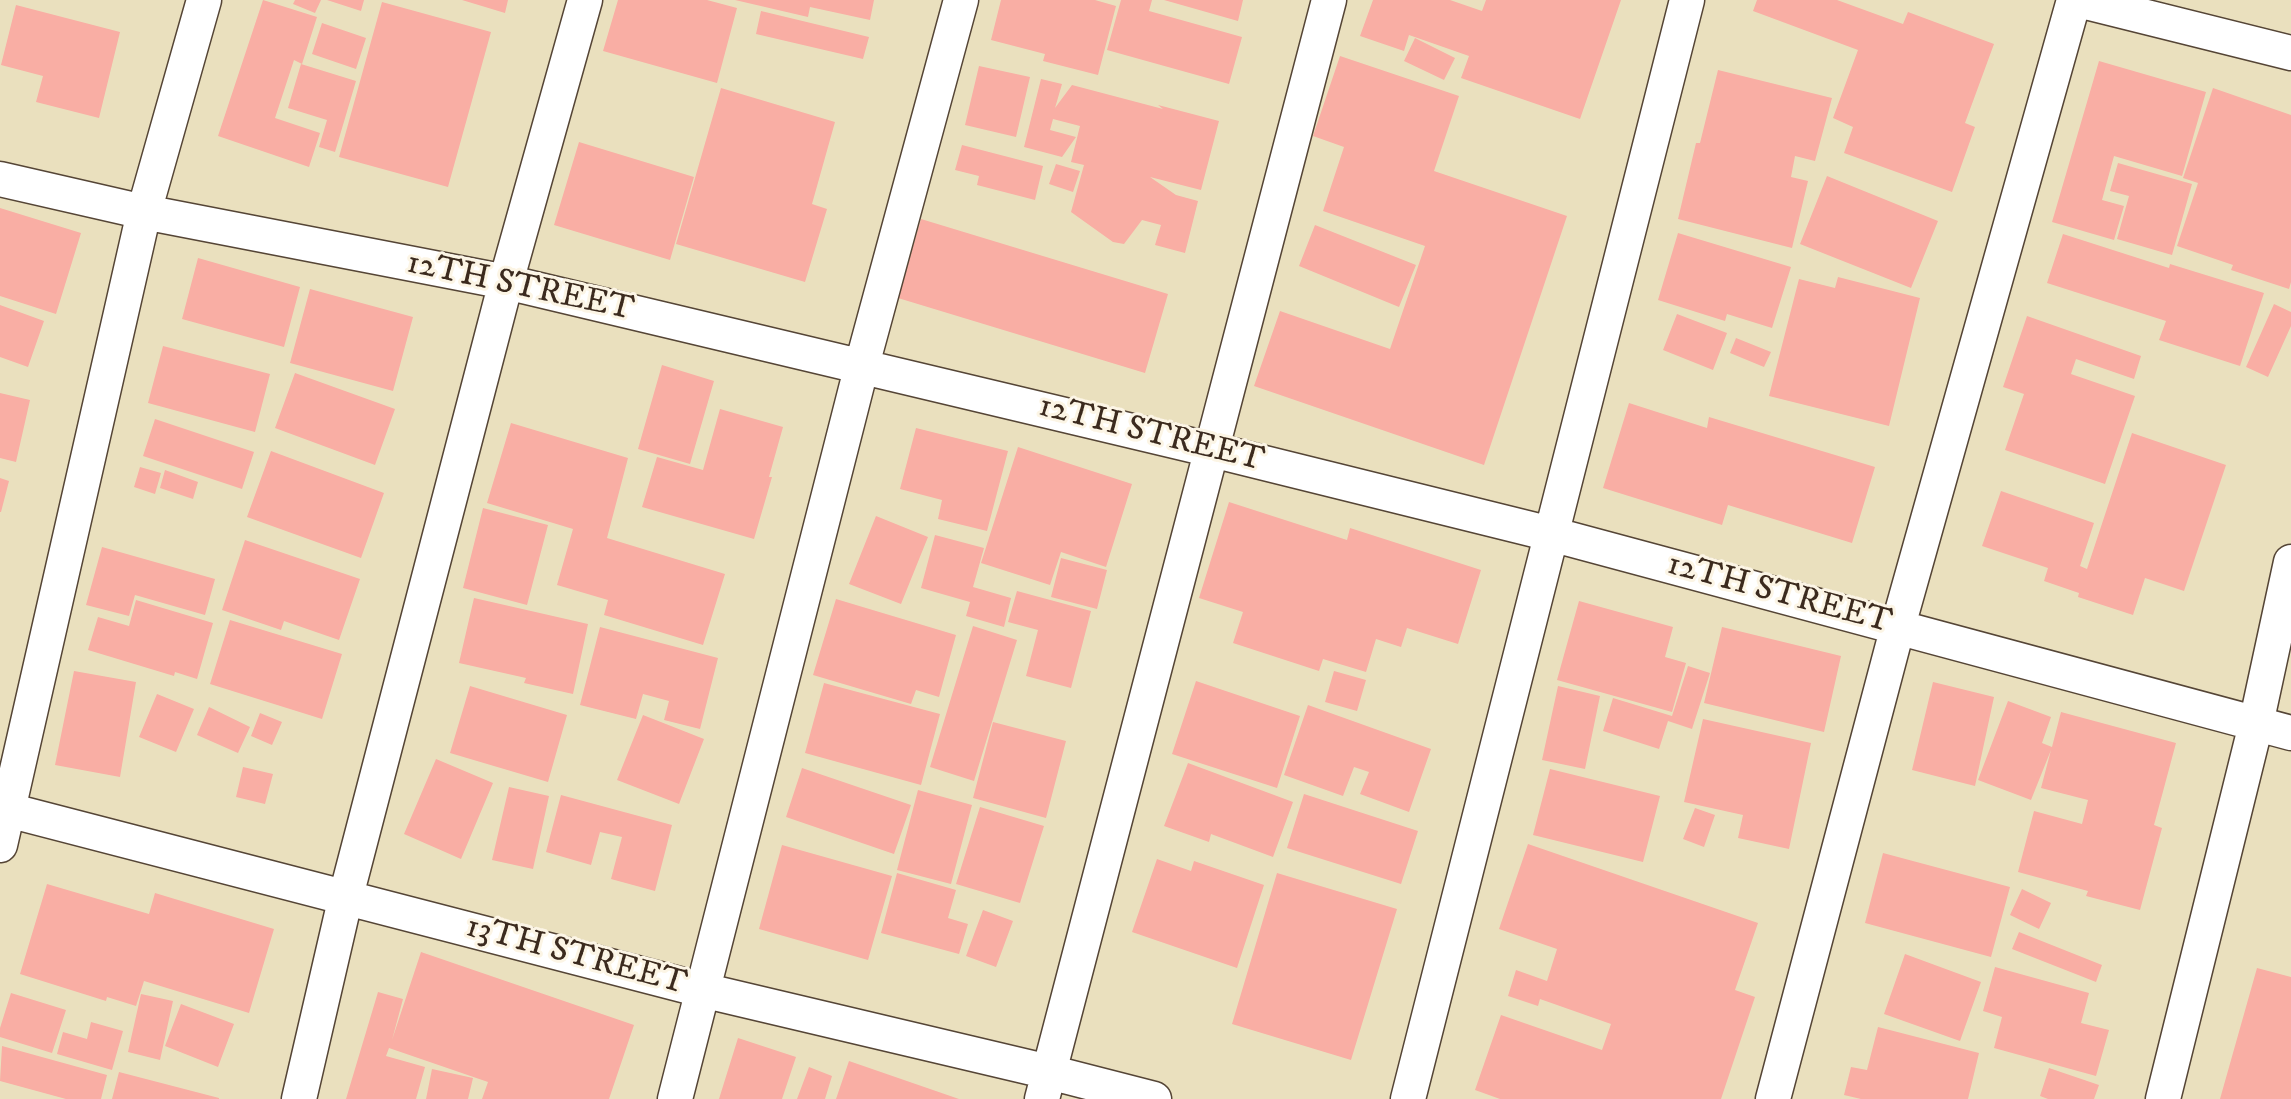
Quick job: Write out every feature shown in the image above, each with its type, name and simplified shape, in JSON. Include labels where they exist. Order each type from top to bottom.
[{"type":"street","points":[[0,845],[5,809],[144,212],[204,0]]},
{"type":"street","points":[[299,1099],[346,896],[506,282],[585,0]]},
{"type":"street","points":[[675,1099],[862,365],[961,0]]},
{"type":"street","points":[[1046,1085],[1329,0]]},
{"type":"street","points":[[1408,1099],[1687,0]]},
{"type":"street","points":[[1773,1099],[1898,626],[2076,0],[2291,53]]},
{"type":"street","name":"12TH STREET","points":[[0,179],[144,212],[506,282],[862,365],[1551,534],[2291,733]]},
{"type":"street","points":[[2163,1099],[2256,724],[2291,562]]},
{"type":"street","name":"13TH STREET","points":[[5,809],[702,990],[1046,1085],[1154,1099]]},
{"type":"building","points":[[263,0],[317,17],[302,64],[294,60],[275,118],[320,133],[309,167],[218,136]]},
{"type":"building","points":[[295,0],[321,0],[315,13],[293,4]]},
{"type":"building","points":[[327,0],[364,0],[361,11]]},
{"type":"building","points":[[462,0],[508,0],[505,13]]},
{"type":"building","points":[[618,0],[707,0],[737,8],[717,83],[603,51]]},
{"type":"building","points":[[735,0],[874,0],[870,20],[810,7],[808,17]]},
{"type":"building","points":[[1001,0],[1095,0],[1116,6],[1098,75],[1043,61],[1045,54],[991,40]]},
{"type":"building","points":[[1121,0],[1152,0],[1149,11],[1242,37],[1229,84],[1107,50]]},
{"type":"building","points":[[1164,0],[1243,0],[1238,21]]},
{"type":"building","points":[[1373,0],[1450,0],[1482,11],[1486,0],[1621,0],[1580,119],[1461,78],[1469,56],[1409,35],[1404,51],[1360,36]]},
{"type":"building","points":[[1757,0],[1837,0],[1903,24],[1908,12],[1994,44],[1965,123],[1975,127],[1952,192],[1844,153],[1853,127],[1833,118],[1858,50],[1753,11]]},
{"type":"building","points":[[382,2],[491,32],[448,187],[339,157]]},
{"type":"building","points":[[16,5],[120,32],[99,118],[36,102],[43,76],[1,65]]},
{"type":"building","points":[[761,11],[869,37],[863,59],[756,34]]},
{"type":"building","points":[[322,23],[366,38],[356,69],[312,54]]},
{"type":"building","points":[[1415,38],[1455,58],[1444,80],[1404,61]]},
{"type":"building","points":[[1340,56],[1459,96],[1434,171],[1567,216],[1484,465],[1254,386],[1280,311],[1390,349],[1425,246],[1323,211],[1344,147],[1313,136]]},
{"type":"building","points":[[2099,61],[2206,92],[2182,176],[2114,156],[2102,200],[2124,206],[2114,240],[2052,222]]},
{"type":"building","points":[[301,64],[356,81],[335,152],[319,147],[327,120],[288,108]]},
{"type":"building","points":[[979,66],[1030,77],[1016,137],[965,125]]},
{"type":"building","points":[[1718,70],[1832,98],[1815,161],[1795,156],[1791,177],[1808,181],[1792,248],[1678,219]]},
{"type":"building","points":[[1041,79],[1062,84],[1055,108],[1072,85],[1219,121],[1201,190],[1150,177],[1176,195],[1198,201],[1185,253],[1155,245],[1161,225],[1142,220],[1124,244],[1113,242],[1071,212],[1084,165],[1071,162],[1080,126],[1053,119],[1050,130],[1076,137],[1062,157],[1024,147]]},
{"type":"building","points":[[721,88],[835,122],[812,204],[827,209],[805,282],[676,244]]},
{"type":"building","points":[[2213,88],[2291,115],[2289,289],[2231,270],[2233,265],[2177,246],[2198,183],[2183,178]]},
{"type":"building","points":[[579,142],[694,177],[670,260],[554,225]]},
{"type":"building","points":[[962,145],[1043,166],[1035,200],[977,185],[979,176],[955,170]]},
{"type":"building","points":[[2118,163],[2192,184],[2172,255],[2117,239],[2129,196],[2110,191]]},
{"type":"building","points":[[1056,164],[1080,171],[1073,192],[1049,184]]},
{"type":"building","points":[[1827,176],[1938,221],[1911,288],[1800,244]]},
{"type":"building","points":[[0,208],[81,233],[56,314],[0,296]]},
{"type":"building","points":[[921,219],[1168,294],[1145,373],[898,298]]},
{"type":"building","points":[[1315,225],[1416,265],[1399,307],[1299,266]]},
{"type":"building","points":[[1678,233],[1791,267],[1772,328],[1727,314],[1725,321],[1658,300]]},
{"type":"building","points":[[2063,234],[2169,268],[2170,264],[2264,293],[2240,366],[2159,340],[2166,321],[2047,283]]},
{"type":"building","points":[[198,258],[300,287],[284,347],[182,319]]},
{"type":"building","points":[[1838,277],[1920,298],[1889,426],[1769,396],[1799,279],[1835,288]]},
{"type":"building","points":[[310,289],[413,317],[393,391],[290,363]]},
{"type":"building","points":[[2274,304],[2291,312],[2291,326],[2268,377],[2246,367]]},
{"type":"building","points":[[0,305],[44,321],[28,367],[0,357]]},
{"type":"building","points":[[1677,314],[1727,333],[1713,370],[1663,350]]},
{"type":"building","points":[[2027,316],[2141,356],[2134,379],[2076,359],[2071,374],[2135,396],[2105,484],[2005,450],[2024,394],[2003,387]]},
{"type":"building","points":[[1736,338],[1771,352],[1764,367],[1730,353]]},
{"type":"building","points":[[163,346],[270,374],[255,432],[148,403]]},
{"type":"building","points":[[662,365],[714,381],[690,464],[638,449]]},
{"type":"building","points":[[295,373],[395,409],[375,465],[275,428]]},
{"type":"building","points":[[0,393],[30,400],[16,462],[0,458]]},
{"type":"building","points":[[1629,403],[1707,428],[1709,417],[1875,467],[1852,543],[1728,505],[1722,525],[1603,488]]},
{"type":"building","points":[[720,409],[783,427],[754,539],[642,507],[657,457],[703,470]]},
{"type":"building","points":[[155,419],[254,452],[242,489],[143,456]]},
{"type":"building","points":[[511,423],[628,458],[607,538],[725,574],[703,645],[604,615],[608,600],[557,585],[573,529],[487,503]]},
{"type":"building","points":[[916,428],[1008,451],[987,531],[938,519],[942,500],[900,489]]},
{"type":"building","points":[[2132,433],[2226,465],[2184,591],[2145,578],[2133,615],[2078,597],[2079,593],[2044,581],[2048,568],[1982,546],[2001,491],[2094,523],[2080,566],[2087,569]]},
{"type":"building","points":[[1018,447],[1132,484],[1106,567],[1061,552],[1050,585],[981,563]]},
{"type":"building","points":[[271,451],[384,493],[361,558],[247,517]]},
{"type":"building","points":[[140,467],[161,473],[155,494],[134,487]]},
{"type":"building","points":[[165,470],[198,482],[193,499],[160,488]]},
{"type":"building","points":[[0,478],[9,481],[1,512],[0,512]]},
{"type":"building","points":[[1229,502],[1347,540],[1350,528],[1481,570],[1458,644],[1407,628],[1401,647],[1376,639],[1366,672],[1323,659],[1319,671],[1233,643],[1243,612],[1199,598]]},
{"type":"building","points":[[483,508],[548,525],[527,605],[463,588]]},
{"type":"building","points":[[876,516],[928,537],[901,604],[849,584]]},
{"type":"building","points":[[935,535],[984,548],[973,587],[1011,598],[1004,627],[966,616],[970,602],[921,588]]},
{"type":"building","points":[[245,540],[360,579],[339,640],[284,621],[281,630],[222,610]]},
{"type":"building","points":[[102,547],[215,579],[205,615],[135,595],[129,616],[86,605]]},
{"type":"building","points":[[1061,558],[1107,570],[1097,609],[1051,597]]},
{"type":"building","points":[[1017,591],[1091,611],[1071,688],[1026,676],[1038,630],[1008,622]]},
{"type":"building","points":[[474,598],[588,624],[573,694],[524,683],[526,678],[459,663]]},
{"type":"building","points":[[836,599],[956,635],[939,697],[916,690],[911,704],[813,675]]},
{"type":"building","points":[[136,600],[213,623],[197,679],[175,672],[174,676],[88,650],[98,617],[129,626]]},
{"type":"building","points":[[1579,601],[1673,627],[1665,657],[1686,663],[1672,712],[1557,680]]},
{"type":"building","points":[[230,620],[342,654],[322,719],[210,684]]},
{"type":"building","points":[[973,626],[1017,640],[974,781],[930,767]]},
{"type":"building","points":[[600,627],[718,658],[700,729],[664,720],[669,701],[643,694],[636,719],[580,705]]},
{"type":"building","points":[[1722,627],[1841,656],[1824,732],[1704,703]]},
{"type":"building","points":[[1688,666],[1710,673],[1692,729],[1668,721],[1659,749],[1603,731],[1613,698],[1672,716]]},
{"type":"building","points":[[74,671],[136,682],[120,777],[55,765]]},
{"type":"building","points":[[1334,671],[1366,680],[1357,711],[1325,702]]},
{"type":"building","points":[[1196,681],[1300,716],[1277,788],[1172,754]]},
{"type":"building","points":[[1933,682],[1994,697],[1975,786],[1912,770]]},
{"type":"building","points":[[824,683],[940,714],[921,785],[805,753]]},
{"type":"building","points":[[470,686],[567,715],[548,782],[450,753]]},
{"type":"building","points":[[1558,686],[1600,696],[1585,769],[1542,760]]},
{"type":"building","points":[[157,694],[194,709],[176,752],[139,737]]},
{"type":"building","points":[[2008,701],[2051,717],[2042,743],[2052,747],[2061,712],[2176,743],[2154,825],[2162,828],[2140,910],[2086,896],[2088,891],[2018,872],[2034,811],[2082,824],[2088,800],[2041,788],[2051,750],[2031,800],[1978,780]]},
{"type":"building","points":[[1308,705],[1431,749],[1409,812],[1360,794],[1369,772],[1354,767],[1343,796],[1284,775]]},
{"type":"building","points":[[209,707],[250,727],[238,753],[197,735]]},
{"type":"building","points":[[260,713],[282,722],[272,745],[251,736]]},
{"type":"building","points":[[643,715],[704,739],[679,804],[617,780]]},
{"type":"building","points":[[1703,719],[1811,743],[1789,849],[1738,838],[1743,815],[1684,802]]},
{"type":"building","points":[[993,722],[1066,741],[1046,818],[973,798]]},
{"type":"building","points":[[436,759],[493,783],[461,859],[404,834]]},
{"type":"building","points":[[1188,763],[1293,802],[1273,857],[1211,834],[1209,842],[1164,826]]},
{"type":"building","points":[[243,767],[273,774],[265,804],[236,797]]},
{"type":"building","points":[[802,768],[911,805],[894,854],[786,817]]},
{"type":"building","points":[[1550,769],[1660,796],[1643,862],[1533,835]]},
{"type":"building","points":[[509,787],[549,796],[533,869],[492,860]]},
{"type":"building","points":[[918,790],[972,805],[951,884],[897,870]]},
{"type":"building","points":[[1304,794],[1418,831],[1401,884],[1287,848]]},
{"type":"building","points":[[561,795],[672,825],[655,891],[611,879],[622,837],[600,832],[591,865],[546,852]]},
{"type":"building","points":[[980,807],[1044,826],[1020,903],[956,884]]},
{"type":"building","points":[[1695,808],[1715,815],[1704,847],[1683,839]]},
{"type":"building","points":[[1528,844],[1758,923],[1735,990],[1755,997],[1721,1099],[1500,1099],[1475,1090],[1501,1015],[1602,1050],[1611,1024],[1540,999],[1538,1006],[1508,996],[1516,970],[1547,981],[1557,949],[1499,929]]},
{"type":"building","points":[[782,845],[892,876],[868,960],[759,929]]},
{"type":"building","points":[[1883,853],[2010,887],[1991,957],[1865,923]]},
{"type":"building","points":[[1157,859],[1191,871],[1194,861],[1264,885],[1237,968],[1132,932]]},
{"type":"building","points":[[897,873],[956,890],[948,918],[968,924],[959,954],[881,933]]},
{"type":"building","points":[[1277,873],[1397,909],[1351,1060],[1232,1024]]},
{"type":"building","points":[[47,884],[149,914],[155,893],[274,929],[249,1013],[144,981],[136,1006],[107,997],[106,1001],[20,974]]},
{"type":"building","points":[[2022,889],[2051,903],[2039,929],[2010,915]]},
{"type":"building","points":[[983,910],[1013,921],[996,967],[966,956]]},
{"type":"building","points":[[2019,932],[2102,965],[2096,982],[2012,949]]},
{"type":"building","points":[[421,952],[634,1025],[609,1099],[482,1099],[488,1082],[389,1048],[386,1056],[425,1067],[416,1099],[346,1099],[378,992],[403,999],[392,1040]]},
{"type":"building","points":[[1905,954],[1981,982],[1960,1041],[1884,1014]]},
{"type":"building","points":[[1995,967],[2089,993],[2081,1023],[2109,1030],[2096,1076],[1994,1048],[2002,1017],[1983,1011]]},
{"type":"building","points":[[2257,968],[2291,977],[2291,1099],[2220,1099]]},
{"type":"building","points":[[11,993],[66,1010],[52,1053],[0,1037]]},
{"type":"building","points":[[141,994],[173,1001],[160,1060],[128,1052]]},
{"type":"building","points":[[181,1004],[234,1024],[218,1067],[165,1046]]},
{"type":"building","points":[[91,1022],[123,1031],[112,1070],[57,1054],[63,1032],[87,1039]]},
{"type":"building","points":[[1878,1027],[1979,1053],[1968,1099],[1861,1099],[1844,1095],[1851,1067],[1867,1070]]},
{"type":"building","points":[[738,1038],[796,1057],[782,1099],[719,1099]]},
{"type":"building","points":[[2,1046],[107,1075],[101,1099],[66,1099],[0,1081]]},
{"type":"building","points":[[849,1061],[959,1099],[836,1099]]},
{"type":"building","points":[[809,1067],[832,1076],[825,1099],[797,1099]]},
{"type":"building","points":[[2049,1068],[2099,1085],[2094,1099],[2048,1099],[2040,1096]]},
{"type":"building","points":[[432,1069],[473,1078],[468,1099],[426,1099]]},
{"type":"building","points":[[119,1072],[219,1098],[219,1099],[112,1099]]}]
